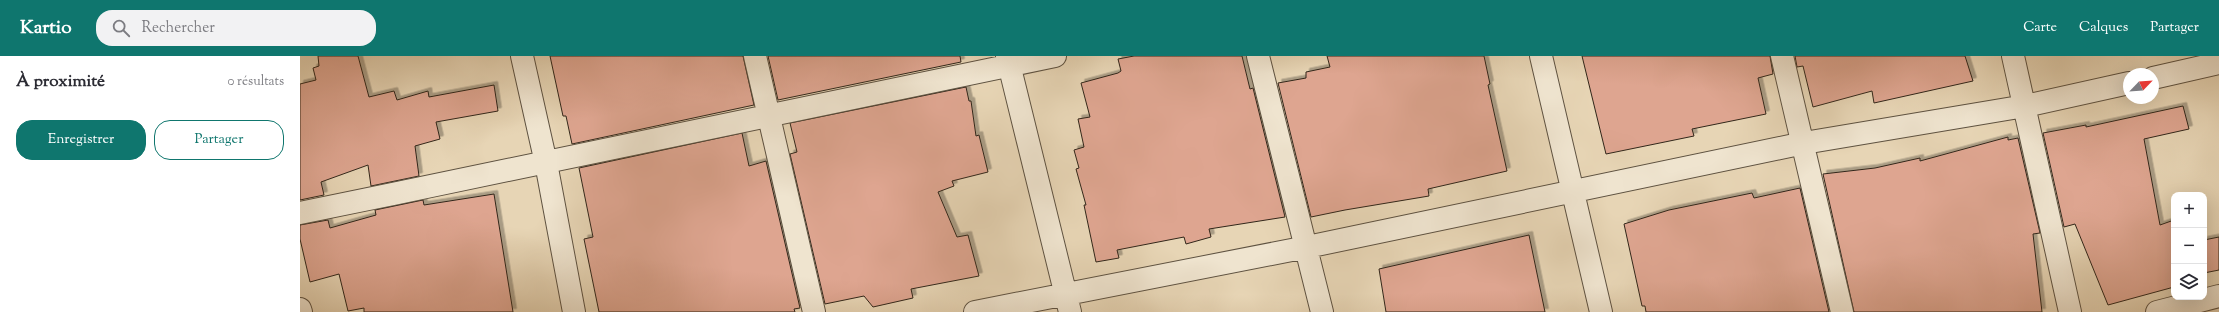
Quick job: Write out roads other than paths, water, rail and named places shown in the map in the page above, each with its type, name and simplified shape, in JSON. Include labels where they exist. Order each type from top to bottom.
[{"type":"street","points":[[522,56],[546,164],[574,312]]},
{"type":"street","points":[[755,56],[814,312]]},
{"type":"street","points":[[300,213],[546,164],[1009,60],[1056,56]]},
{"type":"street","points":[[1258,56],[1307,247],[1322,312]]},
{"type":"street","points":[[1542,56],[1601,312]]},
{"type":"street","points":[[1782,56],[1804,142],[1842,312]]},
{"type":"street","points":[[2013,56],[2070,312]]},
{"type":"street","points":[[1009,60],[1068,303]]},
{"type":"street","points":[[2159,77],[2219,63]]},
{"type":"street","points":[[975,312],[1068,303],[1307,247],[1804,142],[2025,106],[2123,84]]},
{"type":"street","points":[[2156,312],[2219,296]]}]
